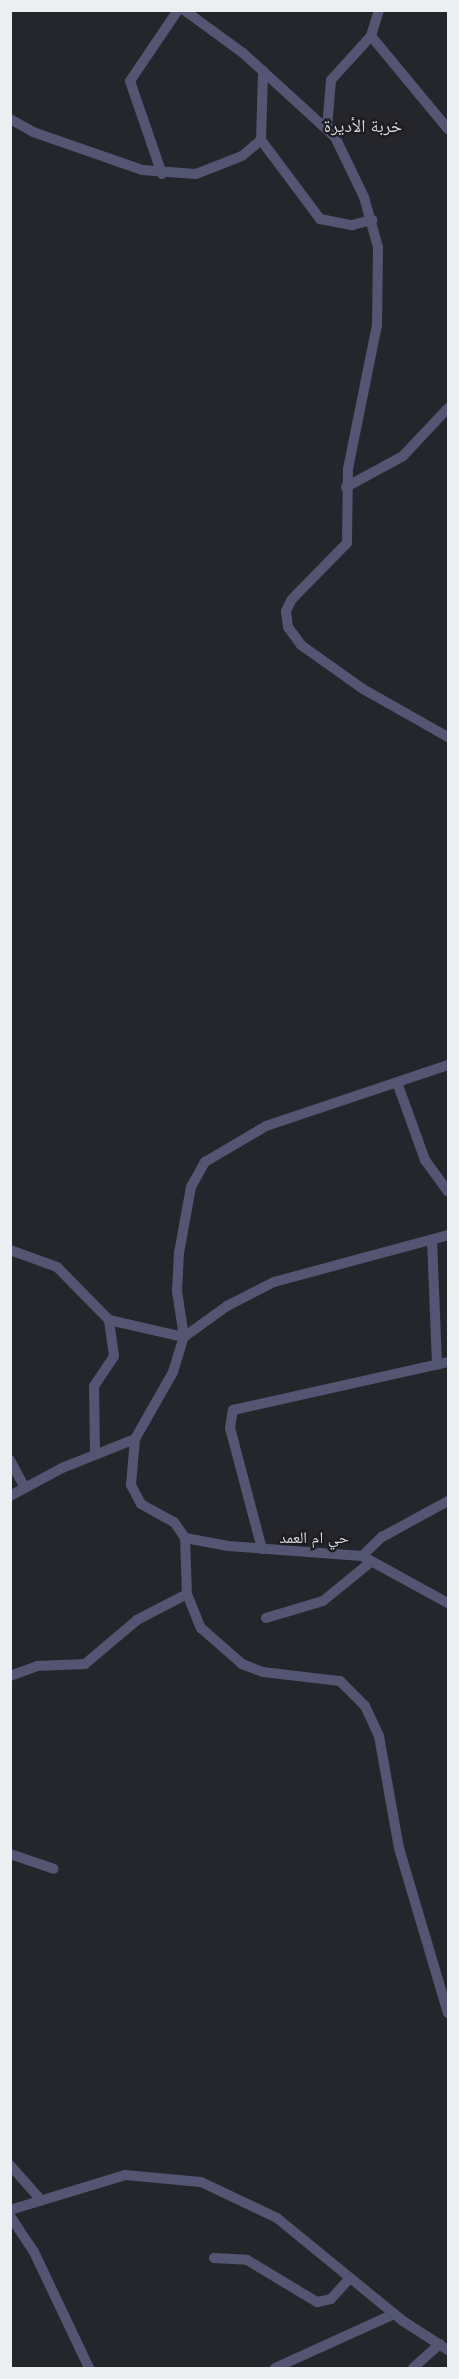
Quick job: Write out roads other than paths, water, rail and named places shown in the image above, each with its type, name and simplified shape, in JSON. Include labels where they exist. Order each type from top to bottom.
[{"type":"street","points":[[162,174],[130,81],[178,10]]},
{"type":"street","points":[[184,10],[210,25],[327,128],[346,155],[372,220],[380,266],[377,325],[346,488],[349,528],[345,547],[292,598],[286,611],[288,627],[301,645],[355,683],[448,737]]},
{"type":"street","points":[[327,128],[331,80],[371,36],[379,10]]},
{"type":"street","points":[[371,36],[448,129]]},
{"type":"street","points":[[263,71],[261,140],[320,219],[352,225],[372,220]]},
{"type":"street","points":[[10,119],[95,155],[162,174],[195,174],[221,166],[261,140]]},
{"type":"street","points":[[346,488],[403,456],[448,408]]},
{"type":"street","points":[[448,1065],[398,1084],[266,1126],[199,1168],[186,1204],[178,1262],[184,1337],[173,1372],[135,1439],[130,1473],[135,1495],[148,1510],[174,1522],[185,1538],[187,1594],[201,1628],[242,1664],[263,1672],[340,1680],[360,1697],[379,1736],[399,1848],[448,2013]]},
{"type":"street","points":[[398,1084],[425,1160],[448,1192]]},
{"type":"street","points":[[10,1250],[57,1267],[109,1320],[184,1337],[226,1306],[274,1282],[448,1235]]},
{"type":"street","points":[[262,1549],[230,1428],[233,1410],[443,1363],[432,1240]]},
{"type":"street","points":[[95,1454],[94,1386],[114,1356],[109,1320]]},
{"type":"street","points":[[10,1496],[24,1486],[135,1439]]},
{"type":"street","points":[[10,1460],[24,1486]]},
{"type":"street","points":[[266,1618],[323,1601],[367,1558],[382,1537],[448,1501]]},
{"type":"street","points":[[185,1538],[262,1549],[367,1558],[448,1603]]},
{"type":"street","points":[[10,1676],[37,1666],[85,1664],[137,1620],[187,1594]]},
{"type":"street","points":[[10,1854],[54,1869]]},
{"type":"street","points":[[10,2165],[41,2200]]},
{"type":"street","points":[[10,2210],[115,2177],[185,2177],[224,2190],[277,2218],[394,2314],[444,2347],[413,2368]]},
{"type":"street","points":[[10,2216],[34,2252],[89,2368]]},
{"type":"street","points":[[214,2258],[247,2260],[317,2302],[331,2299],[350,2278]]},
{"type":"street","points":[[275,2368],[394,2314]]},
{"type":"district","name":"خربة الأديرة","points":[[363,126]]},
{"type":"district","name":"حي ام العمد","points":[[314,1538]]}]
